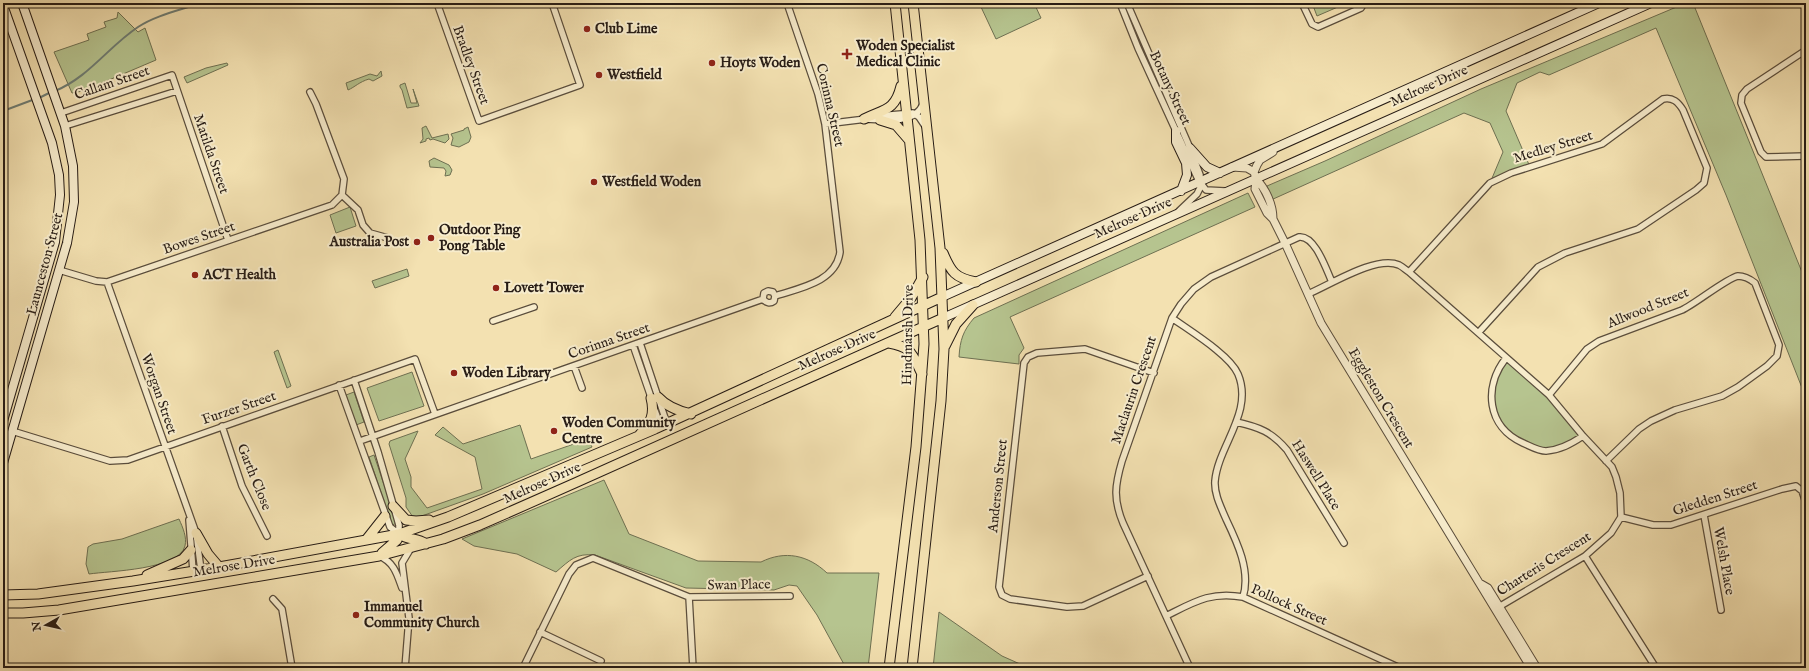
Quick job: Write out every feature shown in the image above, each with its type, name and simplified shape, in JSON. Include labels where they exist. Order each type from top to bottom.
[{"type":"main road","name":"Launceston Street","points":[[3,463],[67,242],[74,202],[73,166],[65,126],[22,3]]},
{"type":"main road","name":"Hindmarsh Drive","points":[[889,668],[922,376],[924,327],[923,276],[895,3]]},
{"type":"main road","points":[[912,668],[940,401],[944,349],[940,248],[913,3]]},
{"type":"main road","name":"Melrose Drive","points":[[3,595],[38,594],[197,571],[399,534],[448,517],[700,410],[976,282],[1599,3]]},
{"type":"main road","name":"Melrose Drive","points":[[3,613],[59,610],[379,556],[426,544],[463,532],[1230,191],[1255,175],[1651,3]]},
{"type":"main road","name":"Launceston Street","points":[[3,5],[52,143],[59,175],[60,194],[55,242],[3,420]]},
{"type":"main road","points":[[864,119],[892,106],[897,100],[903,80]]},
{"type":"main road","points":[[880,120],[896,125],[909,140]]},
{"type":"main road","points":[[1176,131],[1176,142],[1186,163],[1187,176],[1181,191]]},
{"type":"main road","points":[[1190,148],[1206,167],[1220,173]]},
{"type":"main road","points":[[940,248],[949,268],[956,275],[966,280],[976,282]]},
{"type":"main road","points":[[48,266],[59,270]]},
{"type":"main road","points":[[893,320],[911,298],[923,276]]},
{"type":"main road","points":[[944,349],[956,324],[973,304]]},
{"type":"main road","points":[[889,343],[901,345],[909,350],[922,376]]},
{"type":"main road","points":[[636,438],[646,428],[652,416],[654,397],[670,407],[691,414]]},
{"type":"main road","points":[[720,417],[722,399]]},
{"type":"main road","points":[[700,410],[706,409],[712,411],[720,417]]},
{"type":"main road","points":[[664,426],[669,440]]},
{"type":"main road","points":[[393,506],[406,520],[416,521],[448,517]]},
{"type":"main road","points":[[366,540],[386,516]]},
{"type":"main road","points":[[196,533],[208,554],[219,567]]},
{"type":"main road","points":[[379,556],[397,540],[399,534],[410,540],[419,539],[426,544]]},
{"type":"main road","points":[[132,581],[183,559],[190,550]]},
{"type":"main road","points":[[197,571],[200,586]]},
{"type":"street","name":"Bradley Street","points":[[437,3],[479,121],[580,85],[552,3]]},
{"type":"street","name":"Corinna Street","points":[[775,296],[824,278],[835,269],[839,260],[840,252],[824,124],[818,94],[787,3]]},
{"type":"street","name":"Botany Street","points":[[1120,3],[1200,183]]},
{"type":"street","name":"Botany Street","points":[[1127,3],[1200,172],[1200,183]]},
{"type":"street","points":[[1302,3],[1312,24],[1318,27],[1361,8],[1364,3]]},
{"type":"street","points":[[1806,50],[1747,89],[1742,95],[1741,103],[1761,152],[1766,157],[1806,156]]},
{"type":"street","name":"Matilda Street","points":[[172,75],[228,240]]},
{"type":"street","name":"Callam Street","points":[[61,114],[172,75]]},
{"type":"street","name":"Callam Street","points":[[65,126],[177,91]]},
{"type":"street","points":[[310,92],[316,104],[344,179],[342,195],[358,210],[363,225],[370,233],[388,238],[390,240]]},
{"type":"street","name":"Medley Street","points":[[1409,272],[1490,183],[1510,173],[1602,144],[1663,99],[1672,99],[1678,103],[1683,110],[1707,168],[1704,183],[1638,229],[1565,253],[1538,267],[1479,332]]},
{"type":"street","points":[[824,124],[916,114],[924,104]]},
{"type":"street","points":[[916,114],[926,129]]},
{"type":"street","points":[[864,119],[880,120],[906,115]]},
{"type":"street","points":[[1232,167],[1247,168],[1255,175],[1260,160],[1277,147]]},
{"type":"street","name":"Eggleston Crescent","points":[[1255,175],[1263,186],[1273,211],[1272,219],[1285,243],[1321,322],[1481,584],[1483,591],[1497,608],[1531,666]]},
{"type":"street","points":[[1174,215],[1195,197],[1200,183],[1206,190],[1230,191]]},
{"type":"street","name":"Bowes Street","points":[[59,270],[96,281],[107,282],[332,205],[342,195]]},
{"type":"street","name":"Maclaurin Crescent","points":[[1190,668],[1117,507],[1115,492],[1122,461],[1172,318],[1181,304],[1200,284],[1211,277],[1303,236],[1314,244],[1332,282]]},
{"type":"street","points":[[1308,294],[1366,267],[1382,264],[1398,265],[1409,272],[1549,395],[1583,436],[1612,467],[1620,494],[1621,517]]},
{"type":"street","name":"Allwood Street","points":[[1549,395],[1587,350],[1599,341],[1693,305],[1728,280],[1738,276],[1747,278],[1755,283],[1779,345],[1777,356],[1767,366],[1722,396],[1675,410],[1651,421],[1639,429],[1606,461]]},
{"type":"street","name":"Worgan Street","points":[[107,282],[196,533],[197,571]]},
{"type":"street","name":"Corinna Street","points":[[763,299],[764,293],[768,291],[773,292],[775,296]]},
{"type":"street","name":"Corinna Street","points":[[763,299],[770,303],[774,301],[775,296]]},
{"type":"street","name":"Corinna Street","points":[[360,441],[763,299]]},
{"type":"street","points":[[493,321],[534,307]]},
{"type":"street","points":[[1172,318],[1230,361],[1238,373],[1242,387],[1236,422],[1217,470],[1215,482],[1220,505],[1241,552],[1246,588],[1243,597]]},
{"type":"street","points":[[640,343],[654,397]]},
{"type":"street","points":[[633,345],[664,426]]},
{"type":"street","name":"Anderson Street","points":[[1148,576],[1083,606],[1067,607],[1010,600],[1002,595],[999,587],[1024,363],[1028,357],[1037,353],[1085,349],[1154,373]]},
{"type":"street","name":"Furzer Street","points":[[12,431],[110,461],[128,460],[415,358],[435,414]]},
{"type":"street","points":[[1506,358],[1496,372],[1492,386],[1495,419],[1502,428],[1515,439],[1541,450],[1556,450],[1571,444],[1583,436]]},
{"type":"street","points":[[574,366],[582,388]]},
{"type":"street","points":[[354,380],[373,436],[399,525],[399,534]]},
{"type":"street","points":[[339,385],[390,527],[399,534]]},
{"type":"street","name":"Haswell Place","points":[[1236,422],[1265,430],[1278,438],[1287,450],[1344,543]]},
{"type":"street","name":"Garth Close","points":[[222,426],[242,486],[267,536]]},
{"type":"street","name":"Gledden Street","points":[[1621,517],[1653,525],[1671,524],[1704,515],[1782,489],[1796,486],[1802,491],[1806,503]]},
{"type":"street","name":"Worgan Street","points":[[188,514],[190,550],[197,571]]},
{"type":"street","name":"Welsh Place","points":[[1704,515],[1721,610]]},
{"type":"street","name":"Charteris Crescent","points":[[1497,608],[1585,556],[1611,533],[1621,517]]},
{"type":"street","points":[[405,668],[409,618],[402,564],[411,548]]},
{"type":"street","points":[[379,556],[387,559],[394,566],[405,594]]},
{"type":"street","points":[[1585,556],[1656,668]]},
{"type":"street","points":[[523,668],[569,574],[576,565],[593,558],[689,597],[693,668]]},
{"type":"street","name":"Pollock Street","points":[[1166,616],[1207,597],[1230,595],[1243,597],[1400,668]]},
{"type":"street","name":"Swan Place","points":[[689,597],[790,596]]},
{"type":"street","points":[[273,599],[282,609],[292,668]]},
{"type":"street","points":[[540,632],[601,661]]},
{"type":"green space","points":[[991,3],[1034,3],[1041,18],[996,39],[981,7]]},
{"type":"green space","points":[[1312,3],[1347,3],[1317,16]]},
{"type":"green space","points":[[1686,3],[1693,3],[1806,282],[1806,398],[1726,195],[1656,28],[1549,75],[1540,72],[1517,83],[1506,111],[1530,167],[1490,183],[1503,152],[1490,123],[1464,113],[1271,200],[1267,186],[1481,89]]},
{"type":"green space","points":[[118,12],[138,32],[145,28],[156,60],[83,91],[72,93],[54,52],[89,40],[87,34],[106,27],[104,22],[117,18]]},
{"type":"green space","points":[[227,63],[228,65],[187,83],[184,77],[206,68]]},
{"type":"green space","points":[[381,71],[382,76],[373,81],[369,79],[366,80],[348,90],[346,83],[370,74],[377,76]]},
{"type":"green space","points":[[405,83],[411,103],[417,103],[413,89],[419,106],[407,108],[400,87],[400,85]]},
{"type":"green space","points":[[426,126],[432,138],[448,134],[449,139],[445,143],[433,139],[430,140],[429,138],[420,143],[423,139],[422,128]]},
{"type":"green space","points":[[468,127],[471,137],[469,142],[459,147],[451,145],[453,138],[451,134],[464,130]]},
{"type":"green space","points":[[434,158],[449,165],[452,170],[450,175],[445,176],[446,171],[444,168],[430,167],[429,161]]},
{"type":"green space","points":[[1248,193],[1255,207],[1010,317],[1024,348],[1019,355],[1019,364],[959,357],[963,336],[967,327],[974,318]]},
{"type":"green space","points":[[350,207],[356,226],[336,233],[330,215]]},
{"type":"green space","points":[[407,269],[409,276],[375,288],[372,281]]},
{"type":"green space","points":[[278,350],[291,386],[287,388],[274,352]]},
{"type":"green space","points":[[1506,358],[1549,395],[1583,436],[1571,444],[1541,450],[1502,428],[1492,401],[1496,372]]},
{"type":"green space","points":[[412,372],[424,406],[379,421],[367,388]]},
{"type":"green space","points":[[354,392],[364,422],[356,425],[346,395]]},
{"type":"green space","points":[[520,425],[531,459],[588,439],[592,447],[483,494],[419,517],[413,517],[406,507],[406,498],[389,444],[390,441],[418,431],[405,459],[411,477],[411,487],[427,508],[482,489],[475,457],[435,435],[443,427],[463,444]]},
{"type":"green space","points":[[374,455],[397,523],[392,525],[369,457]]},
{"type":"green space","points":[[604,480],[629,534],[698,561],[761,562],[770,558],[787,555],[804,558],[820,567],[827,573],[879,573],[868,668],[846,668],[817,615],[797,586],[789,585],[774,590],[686,588],[595,555],[578,556],[569,561],[556,572],[517,554],[474,546],[462,539]]},
{"type":"green space","points":[[179,519],[185,536],[185,546],[180,554],[157,565],[89,574],[86,564],[88,547],[93,544],[122,539]]},
{"type":"green space","points":[[939,612],[1002,656],[1029,668],[933,668]]},
{"type":"waterway","points":[[55,91],[78,78],[117,43],[138,27],[161,16],[201,3]]},
{"type":"waterway","points":[[39,98],[51,92]]},
{"type":"waterway","points":[[3,111],[35,99]]},
{"type":"place","name":"Club Lime","points":[[587,29]]},
{"type":"place","name":"Woden Specialist Medical Clinic","points":[[847,54]]},
{"type":"place","name":"Hoyts Woden","points":[[712,63]]},
{"type":"place","name":"Westfield","points":[[599,75]]},
{"type":"place","name":"Westfield Woden","points":[[594,182]]},
{"type":"place","name":"Outdoor Ping Pong Table","points":[[431,238]]},
{"type":"place","name":"Australia Post","points":[[417,242]]},
{"type":"place","name":"ACT Health","points":[[195,275]]},
{"type":"place","name":"Lovett Tower","points":[[496,288]]},
{"type":"place","name":"Woden Library","points":[[454,373]]},
{"type":"place","name":"Woden Community Centre","points":[[554,431]]},
{"type":"place","name":"Immanuel Community Church","points":[[356,615]]}]
